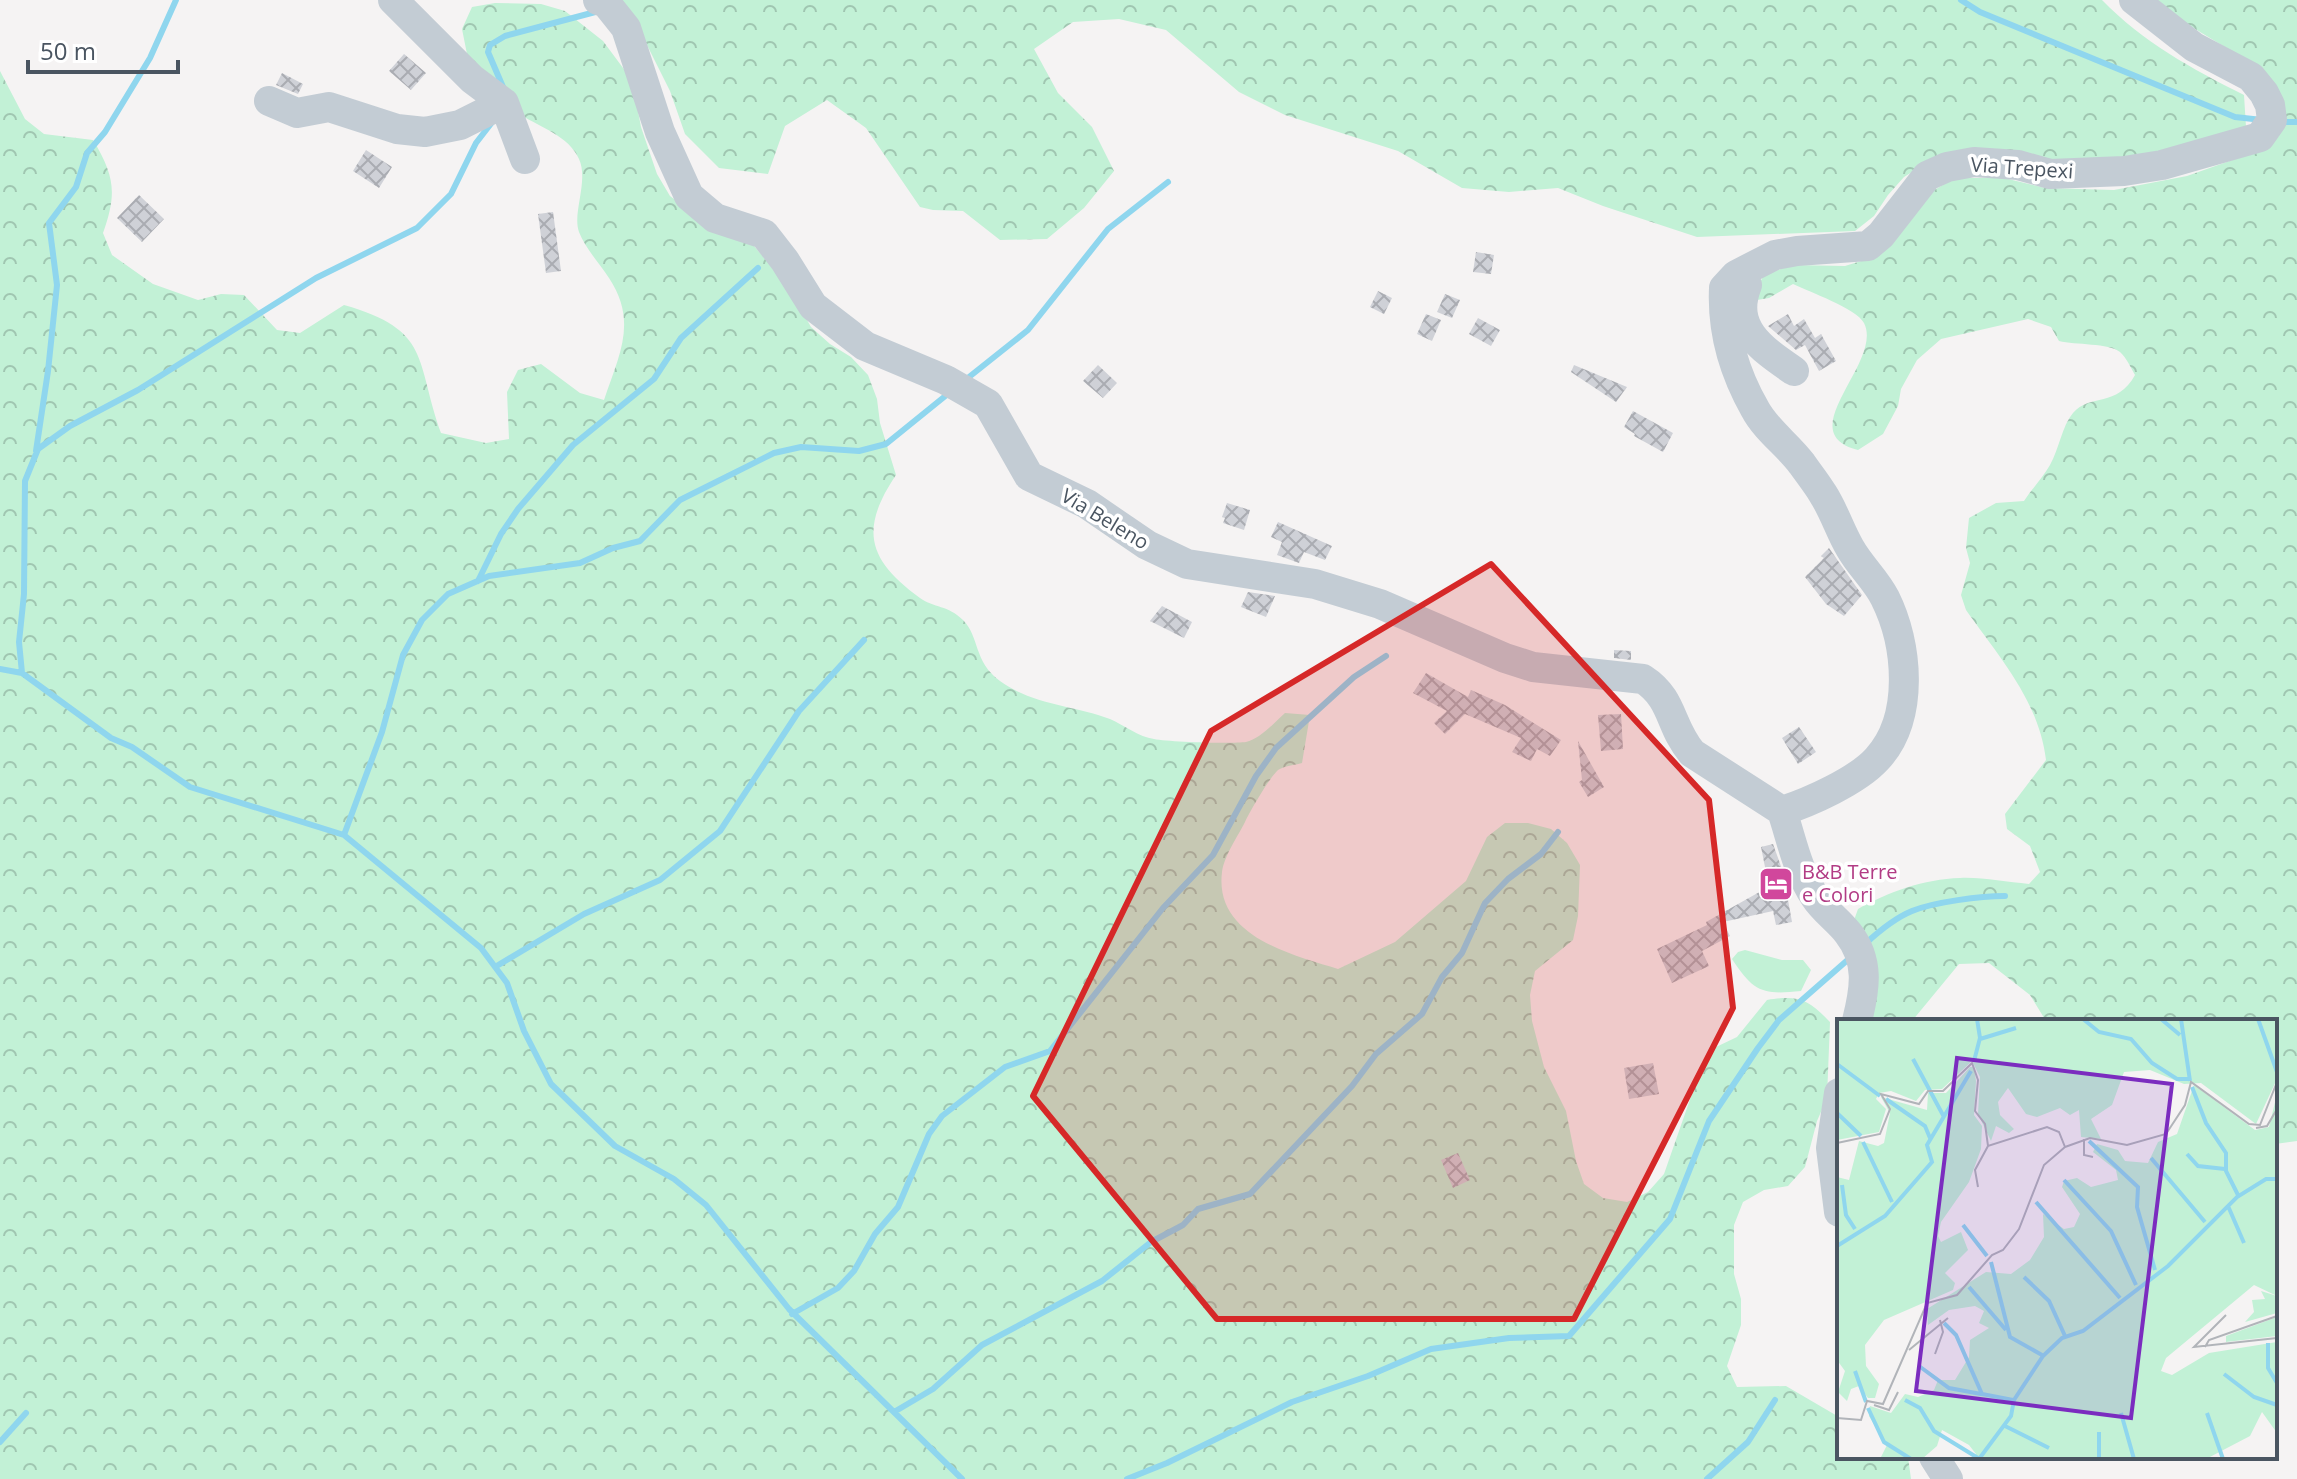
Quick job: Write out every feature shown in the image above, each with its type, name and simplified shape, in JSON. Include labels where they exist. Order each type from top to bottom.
[{"type":"street","points":[[393,0],[472,79],[504,103],[525,159]]},
{"type":"street","name":"Via Beleno","points":[[598,0],[606,3],[626,28],[660,132],[689,196],[715,218],[764,234],[813,306],[865,346],[946,380],[988,404],[1029,476],[1087,504],[1147,545],[1187,564],[1328,588],[1380,604],[1533,667],[1643,679],[1657,688],[1665,699],[1681,740],[1692,753],[1782,811]]},
{"type":"street","name":"Via Trepexi","points":[[1782,811],[1799,806],[1866,769],[1879,756],[1897,724],[1904,670],[1900,635],[1884,597],[1851,549],[1824,495],[1794,452],[1757,413],[1743,387],[1724,325],[1724,288],[1736,275],[1775,255],[1868,246],[1881,235],[1927,176],[1947,167],[1974,162],[2018,165],[2050,174],[2124,171],[2162,165],[2260,137],[2272,120],[2270,105],[2251,77],[2194,47],[2134,0]]},
{"type":"street","points":[[269,101],[297,113],[329,107],[397,129],[425,132],[460,125],[504,103]]},
{"type":"street","points":[[1755,264],[1740,301],[1742,318],[1758,346],[1794,371]]},
{"type":"street","points":[[1782,811],[1798,866],[1815,899],[1849,934],[1861,954],[1866,973],[1857,1019]]},
{"type":"street","points":[[1837,1107],[1831,1148],[1837,1196]]},
{"type":"street","points":[[1935,1459],[1948,1479]]},
{"type":"highlighted area","points":[[1491,564],[1709,800],[1733,1008],[1574,1319],[1217,1319],[1033,1096],[1211,731]]},
{"type":"green space","points":[[612,0],[2102,0],[2134,29],[2169,54],[2244,95],[2246,127],[2157,152],[2110,159],[2062,163],[2002,149],[1925,164],[1904,177],[1874,216],[1855,231],[1697,237],[1558,188],[1509,192],[1462,188],[1398,151],[1285,115],[1239,92],[1166,30],[1119,19],[1073,22],[1034,49],[1058,93],[1092,127],[1114,171],[1084,208],[1047,239],[1000,240],[963,211],[920,207],[866,128],[827,100],[785,126],[768,174],[719,168],[685,134],[670,91],[642,35]]},
{"type":"green space","points":[[2152,0],[2297,0],[2297,1141],[2277,1144],[2277,1019],[2045,1019],[2030,995],[1989,963],[1959,964],[1914,1019],[1870,1019],[1853,923],[1858,909],[1894,892],[1933,881],[1968,878],[2029,884],[2040,872],[2030,846],[2007,829],[2005,814],[2046,760],[2042,739],[2016,680],[1966,610],[1961,595],[1970,563],[1966,548],[1969,518],[1996,503],[2024,501],[2050,465],[2073,413],[2087,403],[2120,392],[2128,385],[2135,375],[2128,363],[2115,349],[2059,341],[2051,327],[2028,319],[1941,339],[1917,360],[1901,389],[1898,406],[1883,434],[1858,450],[1839,441],[1833,428],[1835,413],[1862,357],[1867,339],[1864,323],[1842,306],[1793,284],[1769,298],[1757,300],[1764,275],[1792,265],[1845,266],[1877,256],[1929,193],[1955,178],[2004,178],[2045,188],[2114,190],[2187,176],[2238,158],[2279,136],[2253,64]]},
{"type":"green space","points":[[495,3],[541,4],[565,11],[603,41],[632,80],[641,127],[657,174],[670,196],[711,227],[754,246],[786,283],[811,327],[851,357],[868,375],[896,475],[877,512],[875,543],[880,557],[889,570],[920,598],[963,620],[985,665],[1000,681],[1026,695],[1096,714],[1148,738],[1162,740],[1246,742],[1262,734],[1285,713],[1310,715],[1302,763],[1274,774],[1251,810],[1223,866],[1223,894],[1230,912],[1243,927],[1279,949],[1338,969],[1395,942],[1466,881],[1487,837],[1505,823],[1528,823],[1551,829],[1567,843],[1580,865],[1578,916],[1573,940],[1535,971],[1530,995],[1532,1021],[1544,1067],[1566,1111],[1584,1184],[1603,1198],[1627,1202],[1648,1192],[1664,1174],[1702,1065],[1716,1047],[1737,1037],[1767,1000],[1802,1000],[1830,1022],[1827,1098],[1817,1121],[1805,1167],[1788,1186],[1764,1190],[1743,1202],[1734,1225],[1734,1274],[1741,1299],[1741,1325],[1727,1366],[1737,1387],[1786,1386],[1837,1416],[1837,1459],[1908,1459],[1911,1479],[0,1479],[0,71],[25,119],[44,134],[93,140],[106,164],[112,185],[103,233],[112,255],[153,284],[198,300],[221,294],[244,295],[277,330],[300,333],[344,305],[393,325],[407,337],[416,351],[441,433],[486,443],[509,439],[507,392],[518,370],[541,364],[580,393],[604,400],[620,353],[624,324],[618,294],[579,232],[577,216],[582,168],[579,159],[561,138],[521,115],[472,79],[462,29],[472,7]]},
{"type":"green space","points":[[1745,950],[1782,960],[1803,960],[1811,970],[1801,991],[1768,991],[1753,985],[1732,959]]},
{"type":"building","points":[[404,54],[426,73],[411,90],[389,71]]},
{"type":"building","points":[[282,73],[303,84],[298,94],[276,85]]},
{"type":"building","points":[[366,150],[392,167],[379,188],[353,171]]},
{"type":"building","points":[[139,195],[164,219],[142,242],[117,218]]},
{"type":"building","points":[[553,212],[561,271],[546,273],[538,214]]},
{"type":"building","points":[[1476,252],[1494,255],[1491,274],[1473,272]]},
{"type":"building","points":[[1378,291],[1392,298],[1384,314],[1370,307]]},
{"type":"building","points":[[1445,294],[1460,300],[1452,318],[1437,312]]},
{"type":"building","points":[[1426,314],[1441,320],[1432,341],[1417,334]]},
{"type":"building","points":[[1788,314],[1794,326],[1804,319],[1815,338],[1821,334],[1836,361],[1819,371],[1805,345],[1796,350],[1768,326]]},
{"type":"building","points":[[1478,318],[1500,330],[1491,346],[1469,334]]},
{"type":"building","points":[[1098,365],[1117,383],[1103,398],[1083,381]]},
{"type":"building","points":[[1574,365],[1627,387],[1616,402],[1571,372]]},
{"type":"building","points":[[1633,411],[1673,433],[1663,452],[1624,427]]},
{"type":"building","points":[[1227,503],[1250,510],[1244,530],[1223,523]]},
{"type":"building","points":[[1278,522],[1332,546],[1325,560],[1304,552],[1299,563],[1277,555],[1282,542],[1271,537]]},
{"type":"building","points":[[1829,548],[1862,595],[1844,616],[1826,604],[1805,577],[1824,558],[1821,556]]},
{"type":"building","points":[[1248,592],[1275,596],[1266,617],[1241,607]]},
{"type":"building","points":[[1162,606],[1192,622],[1184,638],[1150,621]]},
{"type":"building","points":[[1614,650],[1631,651],[1631,660],[1614,658]]},
{"type":"building","points":[[1426,673],[1468,697],[1471,690],[1505,705],[1561,740],[1550,756],[1537,749],[1531,761],[1512,752],[1521,738],[1465,714],[1445,734],[1434,723],[1447,711],[1413,693]]},
{"type":"building","points":[[1621,714],[1623,749],[1601,751],[1598,715]]},
{"type":"building","points":[[1799,727],[1816,752],[1798,764],[1782,738]]},
{"type":"building","points":[[1578,741],[1604,787],[1588,797],[1579,782],[1582,780]]},
{"type":"building","points":[[1773,844],[1783,872],[1792,922],[1776,925],[1773,911],[1723,922],[1730,936],[1702,951],[1709,966],[1672,983],[1657,949],[1707,925],[1706,922],[1779,881],[1768,882],[1761,847]]},
{"type":"building","points":[[1653,1063],[1659,1094],[1629,1099],[1624,1068]]},
{"type":"building","points":[[1458,1153],[1470,1180],[1453,1188],[1441,1160]]},
{"type":"waterway","points":[[36,451],[57,285],[49,223],[76,187],[87,153],[105,132],[150,58],[176,0]]},
{"type":"waterway","points":[[1961,0],[1980,12],[2235,117],[2262,120]]},
{"type":"waterway","points":[[503,87],[488,52],[490,45],[505,36],[599,11]]},
{"type":"waterway","points":[[22,673],[19,642],[24,594],[25,481],[38,449],[70,426],[138,390],[316,278],[417,228],[451,194],[476,143],[493,121]]},
{"type":"waterway","points":[[2281,122],[2297,122]]},
{"type":"waterway","points":[[964,381],[1028,330],[1108,229],[1168,182]]},
{"type":"waterway","points":[[478,581],[501,534],[518,509],[573,445],[654,379],[681,338],[758,268]]},
{"type":"waterway","points":[[344,835],[382,732],[403,655],[422,620],[448,594],[489,576],[580,563],[613,548],[640,541],[680,500],[774,453],[801,447],[859,451],[886,444],[949,393]]},
{"type":"waterway","points":[[495,967],[584,914],[660,880],[720,831],[799,711],[864,640]]},
{"type":"waterway","points":[[792,1314],[838,1288],[854,1271],[875,1234],[898,1207],[929,1134],[942,1116],[1005,1067],[1050,1051],[1163,908],[1213,855],[1256,776],[1276,748],[1354,677],[1386,656]]},
{"type":"waterway","points":[[0,669],[22,673],[111,738],[132,747],[190,787],[344,835],[481,948],[507,983],[524,1031],[551,1084],[615,1146],[674,1179],[706,1205],[789,1309],[962,1479]]},
{"type":"waterway","points":[[894,1412],[933,1389],[982,1345],[1102,1281],[1151,1242],[1183,1225],[1198,1209],[1250,1194],[1352,1086],[1376,1054],[1422,1014],[1442,977],[1462,953],[1485,903],[1508,879],[1541,854],[1558,832]]},
{"type":"waterway","points":[[1865,944],[1893,921],[1921,908],[1958,900],[2005,896]]},
{"type":"waterway","points":[[1127,1479],[1167,1463],[1292,1402],[1368,1376],[1431,1349],[1509,1338],[1569,1336],[1670,1219],[1709,1121],[1758,1048],[1779,1020],[1851,957]]},
{"type":"waterway","points":[[1707,1479],[1748,1442],[1775,1400]]},
{"type":"waterway","points":[[0,1442],[26,1413]]},
{"type":"place","name":"B&B Terre e Colori","points":[[1776,884]]}]
